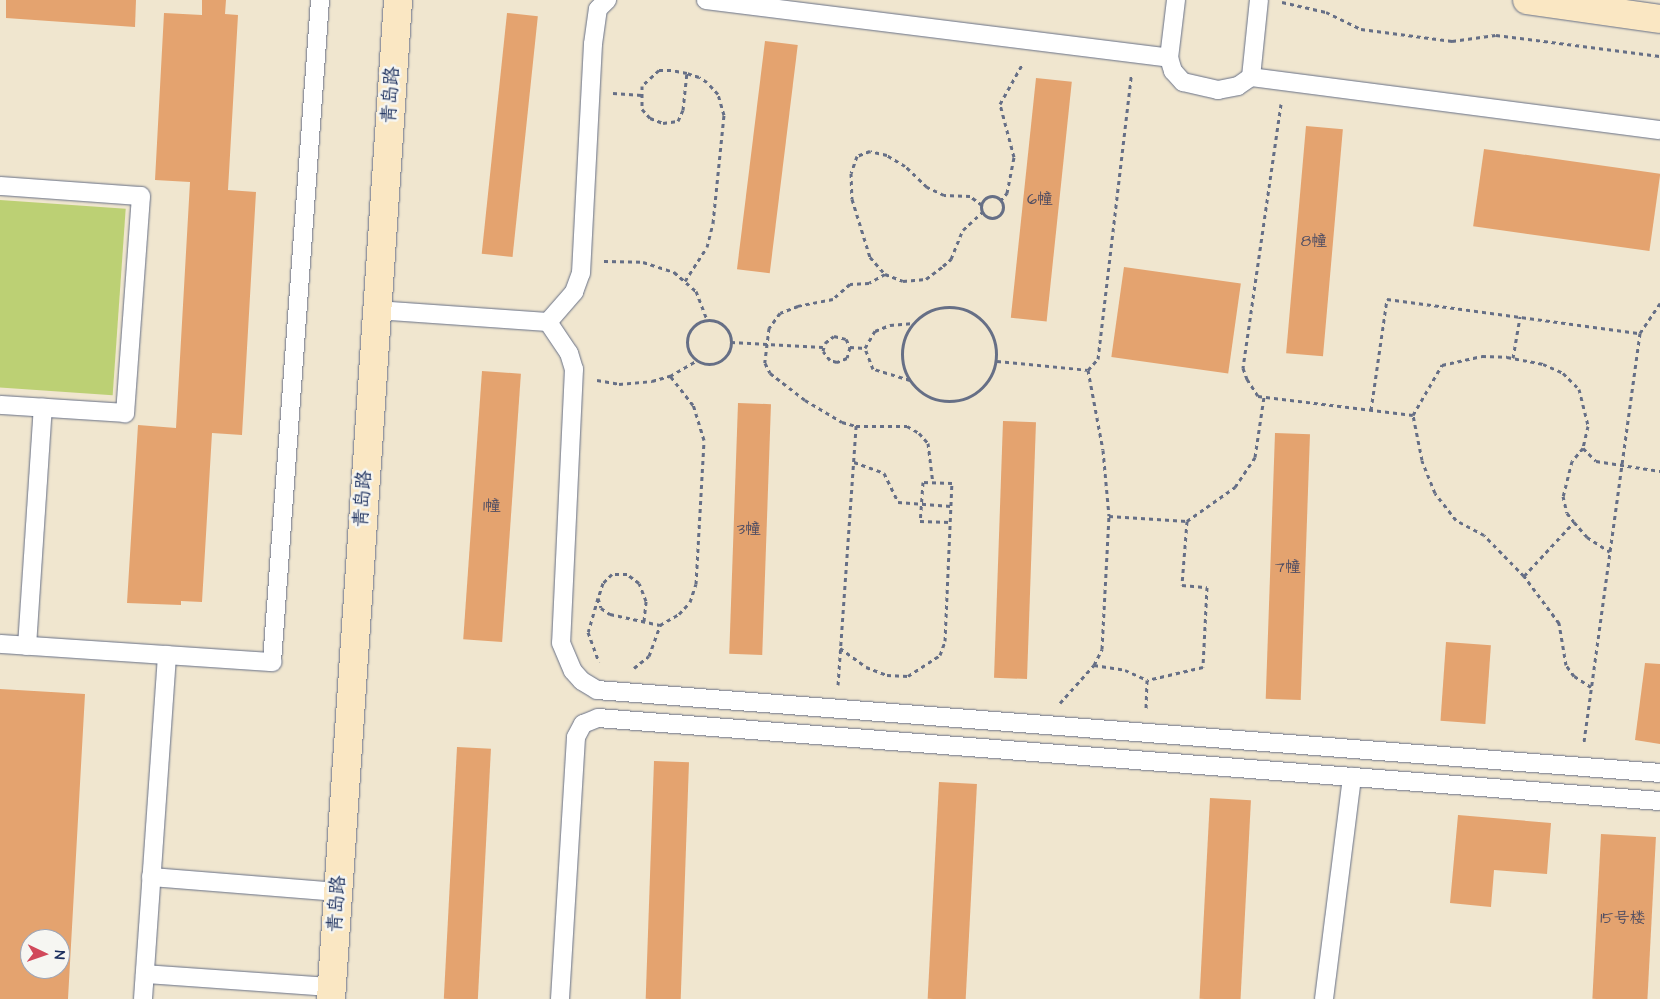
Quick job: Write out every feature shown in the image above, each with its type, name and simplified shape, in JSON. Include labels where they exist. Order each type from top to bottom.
[{"type":"street","name":"青岛路","points":[[331,993],[398,0]]},
{"type":"street","points":[[1527,0],[1660,19]]},
{"type":"lane","points":[[0,644],[272,662],[320,0]]},
{"type":"lane","points":[[548,322],[574,292],[582,262],[593,44],[598,9],[607,0]]},
{"type":"lane","points":[[706,0],[1169,58]]},
{"type":"lane","points":[[1176,0],[1169,58],[1174,71],[1183,82],[1200,88],[1218,90],[1238,86],[1251,77],[1660,130]]},
{"type":"lane","points":[[1251,77],[1267,1]]},
{"type":"lane","points":[[0,186],[141,196],[126,413],[0,405]]},
{"type":"lane","points":[[376,310],[548,322]]},
{"type":"lane","points":[[548,322],[569,353],[573,374],[561,643],[573,671],[582,682],[597,690],[1660,773]]},
{"type":"lane","points":[[27,646],[43,408]]},
{"type":"lane","points":[[143,999],[166,655]]},
{"type":"lane","points":[[560,999],[576,737],[583,724],[598,718],[1660,801]]},
{"type":"lane","points":[[1324,999],[1352,777]]},
{"type":"lane","points":[[152,877],[338,892]]},
{"type":"lane","points":[[145,974],[331,993]]},
{"type":"path","points":[[1267,1],[1326,12],[1361,29],[1452,41],[1496,35],[1660,56]]},
{"type":"path","points":[[1000,201],[1007,193],[1014,157],[1000,104],[1036,41]]},
{"type":"path","points":[[1088,370],[1098,359],[1133,53]]},
{"type":"path","points":[[685,281],[707,247],[713,223],[724,114],[718,94],[707,82],[687,73],[659,70],[642,86],[642,109],[650,118],[663,123],[678,121],[683,110],[687,73]]},
{"type":"path","points":[[1285,81],[1243,368],[1258,396],[1413,415]]},
{"type":"path","points":[[982,205],[970,196],[944,195],[927,188],[905,166],[887,155],[870,151],[857,156],[851,173],[852,199],[870,257],[885,274],[903,281],[915,281],[934,274],[951,259],[963,230],[982,212],[982,205],[988,198],[1000,201],[1003,207],[998,216],[990,218],[982,212]]},
{"type":"path","points":[[582,262],[643,262],[674,272],[696,290],[707,320]]},
{"type":"path","points":[[885,274],[869,283],[850,284],[833,299],[798,306],[780,313],[769,328],[766,344],[766,363],[770,373],[826,414],[856,426],[907,426],[919,433],[928,443],[933,482]]},
{"type":"path","points":[[1371,410],[1387,299],[1640,333]]},
{"type":"path","points":[[1580,767],[1640,333],[1660,303]]},
{"type":"path","points":[[951,306],[967,310],[980,318],[990,330],[996,345],[997,361],[983,388],[971,397],[956,402],[926,396],[910,380],[902,358],[903,342],[915,323],[935,309],[951,306]]},
{"type":"path","points":[[1513,358],[1520,317]]},
{"type":"path","points":[[707,320],[726,328],[731,342],[730,350],[721,362],[706,365],[696,360],[688,352],[687,337],[694,325],[707,320]]},
{"type":"path","points":[[865,348],[875,331],[890,325],[915,323]]},
{"type":"path","points":[[839,336],[846,339],[850,347],[847,358],[837,362],[826,357],[823,347],[830,337],[839,336]]},
{"type":"path","points":[[731,342],[823,347]]},
{"type":"path","points":[[850,347],[865,348]]},
{"type":"path","points":[[865,348],[873,369],[910,380]]},
{"type":"path","points":[[1592,687],[1574,676],[1566,665],[1559,623],[1524,576],[1484,534],[1456,520],[1435,493],[1422,460],[1413,415],[1442,365],[1482,356],[1513,358],[1543,364],[1563,373],[1579,389],[1588,426],[1582,448],[1572,461],[1563,496],[1567,513],[1574,522],[1587,537],[1610,552]]},
{"type":"path","points":[[573,374],[619,384],[670,376],[696,360]]},
{"type":"path","points":[[997,361],[1088,370]]},
{"type":"path","points":[[1034,724],[1057,706],[1094,665],[1102,649],[1109,516],[1102,441],[1088,370]]},
{"type":"path","points":[[629,670],[648,656],[660,625],[679,614],[690,602],[696,584],[704,440],[693,405],[670,376]]},
{"type":"path","points":[[1109,516],[1187,521],[1235,487],[1255,457],[1264,397]]},
{"type":"path","points":[[836,708],[856,426]]},
{"type":"path","points":[[1582,448],[1596,461],[1660,471]]},
{"type":"path","points":[[854,462],[884,473],[898,502],[951,506]]},
{"type":"path","points":[[840,648],[866,667],[887,675],[908,676],[940,655],[945,642],[952,484],[923,482],[920,521],[950,522]]},
{"type":"path","points":[[1094,665],[1125,670],[1147,680],[1203,667],[1208,587],[1182,586],[1187,521]]},
{"type":"path","points":[[1524,576],[1574,522]]},
{"type":"path","points":[[601,665],[590,645],[588,632],[602,583],[612,574],[627,574],[639,583],[646,600],[644,621]]},
{"type":"path","points":[[598,598],[601,608],[610,614],[660,625]]},
{"type":"path","points":[[1146,733],[1147,680]]},
{"type":"green space","points":[[0,200],[126,209],[113,395],[0,387]]},
{"type":"building","points":[[6,0],[136,0],[135,27],[6,18]]},
{"type":"building","points":[[202,0],[226,0],[225,14],[238,15],[228,190],[256,192],[242,435],[212,433],[202,602],[181,601],[181,605],[127,603],[138,425],[176,428],[190,182],[155,180],[164,13],[202,15]]},
{"type":"building","points":[[507,13],[538,16],[513,257],[482,254]]},
{"type":"building","points":[[765,41],[798,45],[770,273],[737,269]]},
{"type":"building","points":[[1036,78],[1072,82],[1047,321],[1011,318]]},
{"type":"building","points":[[1306,126],[1343,129],[1323,356],[1286,353]]},
{"type":"building","points":[[1484,149],[1660,174],[1649,251],[1473,226]]},
{"type":"building","points":[[1124,267],[1241,283],[1228,374],[1111,357]]},
{"type":"building","points":[[482,371],[521,374],[502,642],[463,639]]},
{"type":"building","points":[[738,403],[771,404],[762,655],[729,654]]},
{"type":"building","points":[[1003,421],[1036,422],[1027,679],[994,678]]},
{"type":"building","points":[[1275,433],[1310,434],[1301,700],[1266,699]]},
{"type":"building","points":[[1446,642],[1491,645],[1485,724],[1440,721]]},
{"type":"building","points":[[1645,663],[1660,664],[1660,744],[1635,740]]},
{"type":"building","points":[[0,689],[85,694],[70,963],[70,929],[20,929],[20,979],[69,979],[68,999],[0,999]]},
{"type":"building","points":[[457,747],[491,749],[478,999],[444,999]]},
{"type":"building","points":[[654,761],[689,762],[681,999],[646,999]]},
{"type":"building","points":[[939,782],[977,784],[966,999],[928,999]]},
{"type":"building","points":[[1210,798],[1251,800],[1241,999],[1199,999]]},
{"type":"building","points":[[1458,815],[1551,823],[1547,874],[1494,870],[1491,907],[1450,903]]},
{"type":"building","points":[[1601,834],[1656,837],[1647,999],[1592,999]]}]
